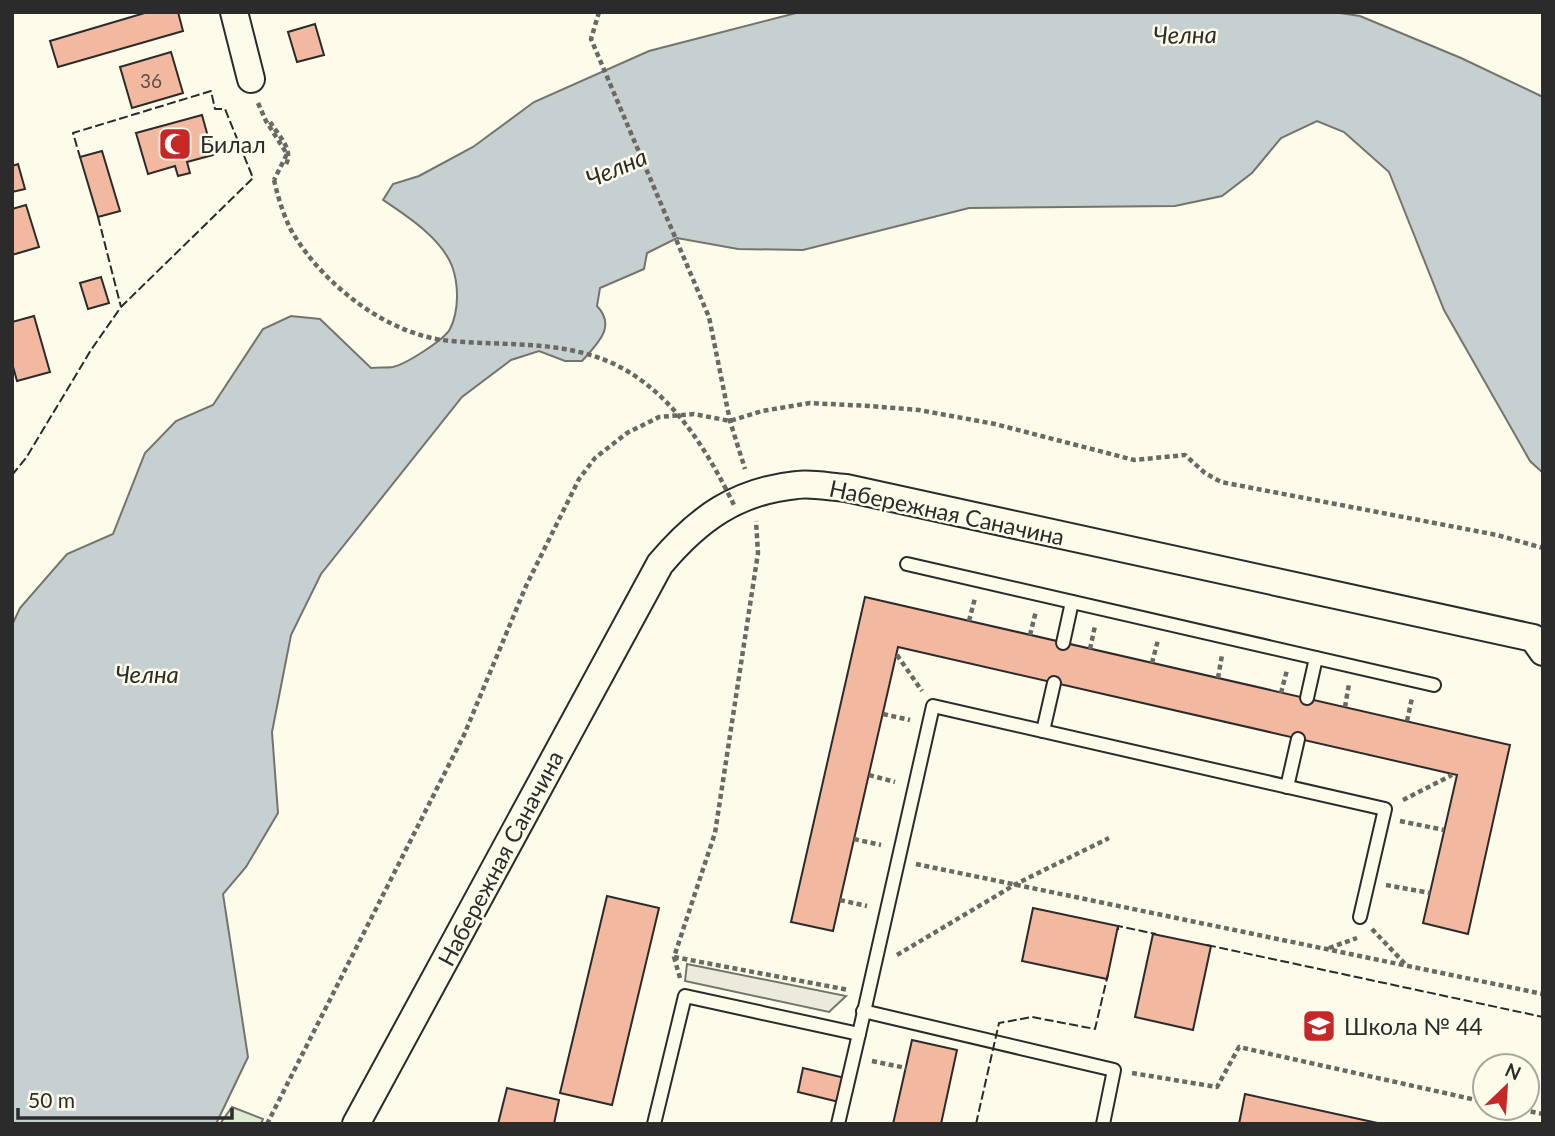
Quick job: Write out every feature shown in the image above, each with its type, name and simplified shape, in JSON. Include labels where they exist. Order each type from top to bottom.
[{"type":"street","points":[[234,12],[251,79]]},
{"type":"street","name":"Набережная Саначина","points":[[356,1124],[660,564],[683,537],[714,512],[744,499],[799,484],[846,488],[1533,638],[1543,652]]},
{"type":"lane","points":[[907,564],[1434,685]]},
{"type":"lane","points":[[1063,643],[1072,602]]},
{"type":"lane","points":[[1307,698],[1316,658]]},
{"type":"lane","points":[[1043,731],[1054,683]]},
{"type":"lane","points":[[838,1124],[933,706],[1287,787],[1384,813],[1360,917]]},
{"type":"lane","points":[[1287,787],[1298,739]]},
{"type":"lane","points":[[654,1124],[685,996],[859,1034]]},
{"type":"lane","points":[[863,1011],[1114,1070],[1103,1124]]},
{"type":"path","points":[[599,12],[591,39],[709,317],[744,499],[758,553],[715,833],[674,957],[685,996]]},
{"type":"path","points":[[274,180],[290,159],[289,152],[270,122],[266,121],[287,153],[274,180],[292,231],[316,263],[367,310],[399,328],[425,337],[450,341],[532,343],[575,350],[614,364],[646,384],[682,419],[715,467],[744,499]]},
{"type":"path","points":[[267,1124],[464,735],[526,586],[579,479],[595,458],[627,433],[659,417],[694,414],[730,421],[762,411],[810,403],[919,410],[995,424],[1134,460],[1185,455],[1205,473],[1221,482],[1497,535],[1543,548]]},
{"type":"path","points":[[897,655],[933,706]]},
{"type":"path","points":[[883,714],[929,724]]},
{"type":"path","points":[[869,775],[914,787]]},
{"type":"path","points":[[1384,813],[1452,775]]},
{"type":"path","points":[[1384,813],[1444,830]]},
{"type":"path","points":[[873,970],[1016,884],[1109,838]]},
{"type":"path","points":[[855,839],[899,855],[1016,884],[1543,994]]},
{"type":"path","points":[[1368,881],[1430,893]]},
{"type":"path","points":[[840,900],[886,911]]},
{"type":"path","points":[[1360,917],[1408,966]]},
{"type":"path","points":[[1327,949],[1374,931]]},
{"type":"path","points":[[674,957],[867,993]]},
{"type":"path","points":[[1114,1070],[1217,1087],[1239,1047],[1471,1098]]},
{"type":"path","points":[[854,1056],[906,1068]]},
{"type":"green space","points":[[232,1107],[263,1119],[261,1124],[220,1124]]},
{"type":"shaded area","points":[[687,964],[846,996],[829,1012],[685,981]]},
{"type":"water","name":"Челна","points":[[800,12],[1333,12],[1360,16],[1461,58],[1543,97],[1543,473],[1530,461],[1444,310],[1389,172],[1344,132],[1317,121],[1281,138],[1252,173],[1222,196],[1175,206],[969,208],[803,250],[738,249],[677,238],[647,253],[644,269],[600,288],[597,306],[603,314],[605,328],[599,342],[582,361],[565,361],[539,351],[511,360],[462,397],[321,574],[291,635],[272,732],[278,813],[246,867],[223,894],[248,1057],[216,1124],[12,1124],[12,625],[20,608],[67,554],[113,534],[145,453],[176,421],[213,405],[263,329],[291,316],[320,319],[371,368],[399,365],[446,334],[453,322],[456,306],[457,290],[452,266],[432,237],[383,200],[393,184],[419,176],[473,147],[534,102],[649,51]]},
{"type":"building","points":[[148,12],[178,12],[183,31],[58,67],[50,41]]},
{"type":"building","points":[[315,24],[324,55],[297,62],[288,32]]},
{"type":"building","points":[[171,52],[183,93],[132,108],[120,67]]},
{"type":"building","name":"Билал","points":[[202,115],[213,155],[187,162],[190,173],[178,176],[175,166],[148,174],[136,133]]},
{"type":"building","points":[[102,151],[120,211],[98,217],[80,157]]},
{"type":"building","points":[[18,164],[25,189],[12,192],[12,166]]},
{"type":"building","points":[[26,205],[39,247],[12,255],[12,209]]},
{"type":"building","points":[[101,277],[109,303],[88,309],[80,283]]},
{"type":"building","points":[[34,316],[50,372],[17,381],[12,363],[12,322]]},
{"type":"building","points":[[865,597],[1510,745],[1468,934],[1423,923],[1457,775],[898,647],[833,931],[791,922]]},
{"type":"building","points":[[607,896],[659,908],[612,1105],[560,1093]]},
{"type":"building","points":[[1033,908],[1118,926],[1107,979],[1022,961]]},
{"type":"building","points":[[1153,934],[1211,946],[1193,1030],[1135,1017]]},
{"type":"building","points":[[912,1040],[957,1050],[941,1124],[893,1124]]},
{"type":"building","points":[[803,1068],[845,1078],[839,1102],[798,1092]]},
{"type":"building","points":[[507,1088],[559,1100],[554,1124],[498,1124]]},
{"type":"building","points":[[1245,1094],[1382,1124],[1239,1124]]},
{"type":"fence","points":[[12,475],[26,458],[91,350],[121,307],[253,178],[225,109],[215,109],[211,91],[73,133],[80,157]]},
{"type":"fence","points":[[98,217],[121,307]]},
{"type":"fence","points":[[1118,930],[1118,926],[1156,934]]},
{"type":"fence","points":[[1207,945],[1543,1017]]},
{"type":"fence","points":[[976,1124],[999,1023],[1032,1017],[1095,1029],[1108,974]]},
{"type":"place","name":"Билал","points":[[175,144]]},
{"type":"place","name":"Школа № 44","points":[[1319,1026]]}]
